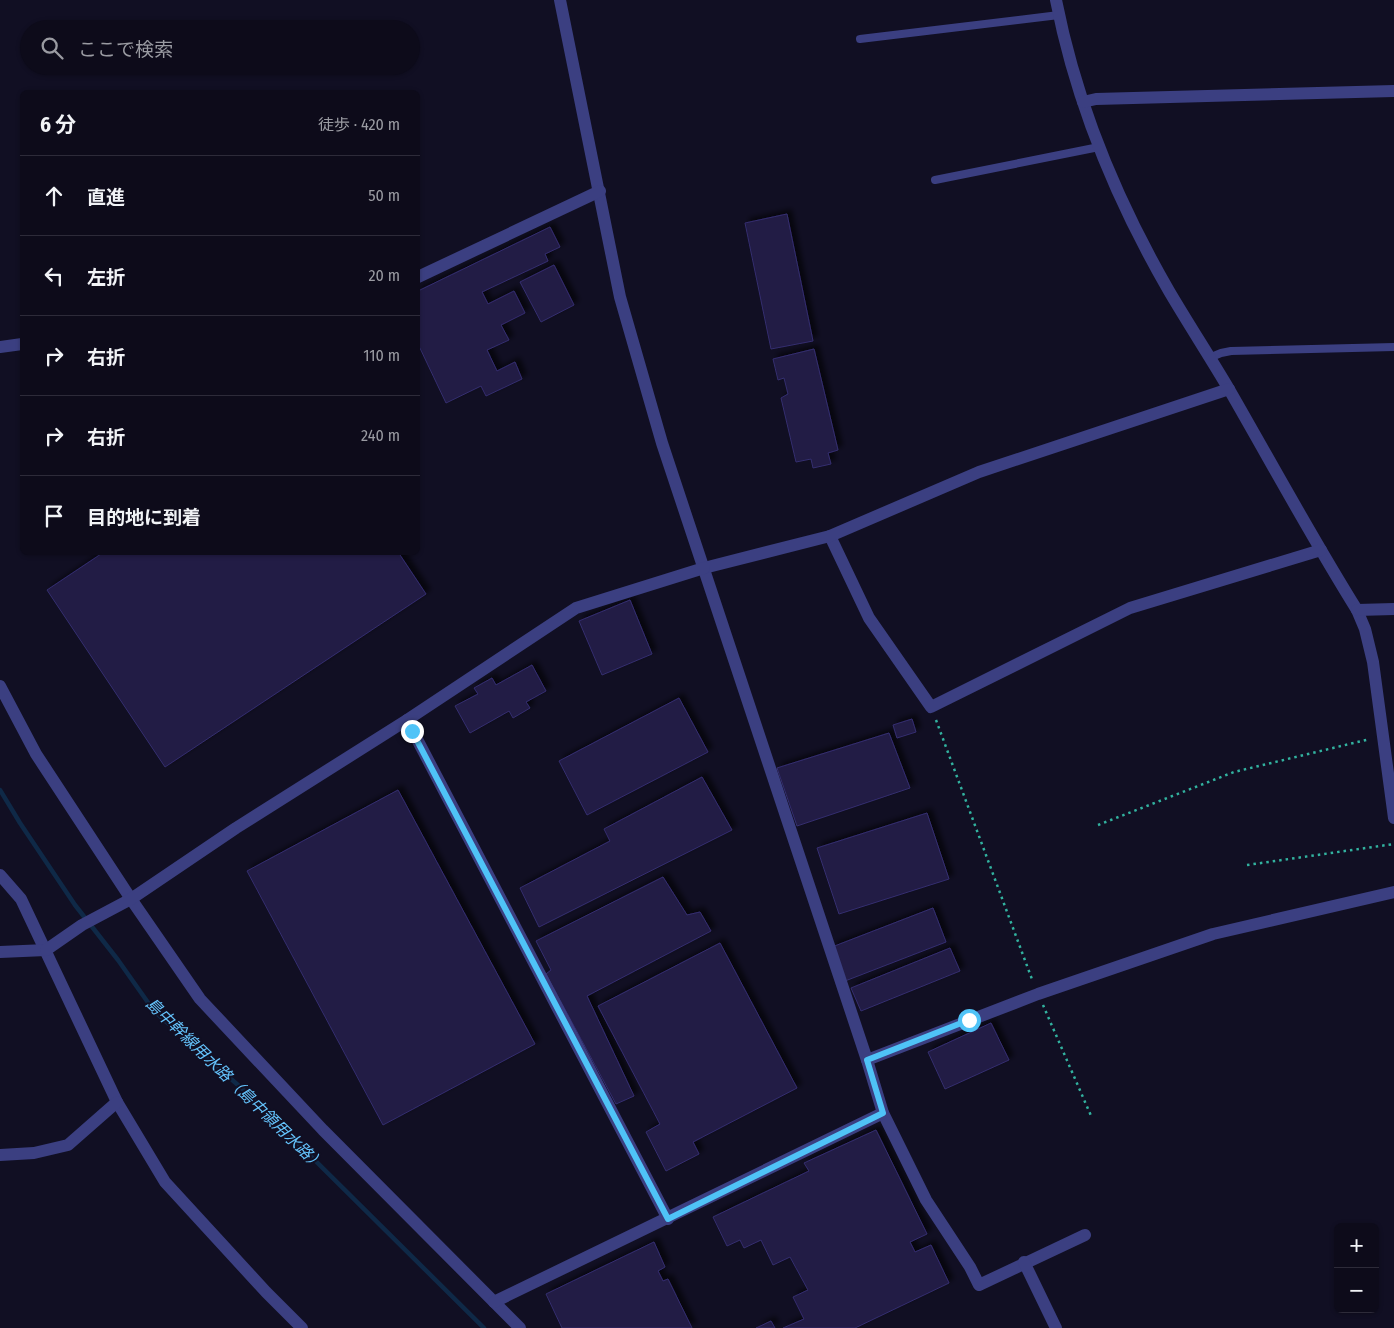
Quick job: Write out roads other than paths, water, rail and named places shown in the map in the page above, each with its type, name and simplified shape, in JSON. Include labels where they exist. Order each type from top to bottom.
[{"type":"street","points":[[560,0],[620,297],[662,443],[883,1113],[926,1200],[979,1284],[1085,1235]]},
{"type":"street","points":[[1056,0],[1083,102],[1099,147],[1127,211],[1168,289],[1357,610],[1365,629],[1372,662],[1394,818]]},
{"type":"street","points":[[1083,102],[1096,99],[1394,91]]},
{"type":"street","points":[[420,276],[600,191]]},
{"type":"street","points":[[0,347],[20,344]]},
{"type":"street","points":[[0,952],[46,950],[82,925],[131,899],[236,828],[407,720],[576,608],[704,568],[830,536],[979,472],[1228,389]]},
{"type":"street","points":[[830,536],[868,618],[931,706],[1130,608],[1321,550]]},
{"type":"street","points":[[1357,610],[1394,608]]},
{"type":"street","points":[[0,686],[36,754],[131,899],[200,999],[323,1130],[520,1328]]},
{"type":"street","points":[[407,720],[668,1219]]},
{"type":"street","points":[[0,875],[21,899],[117,1102],[165,1182],[266,1292],[302,1328]]},
{"type":"street","points":[[867,1060],[1038,994],[1213,934],[1394,892]]},
{"type":"street","points":[[0,1155],[34,1152],[68,1145],[117,1102]]},
{"type":"street","points":[[494,1302],[883,1113]]},
{"type":"street","points":[[1024,1262],[1056,1328]]},
{"type":"lane","points":[[860,40],[1059,15]]},
{"type":"lane","points":[[935,180],[1099,147]]},
{"type":"lane","points":[[1210,358],[1221,353],[1231,352],[1394,347]]},
{"type":"waterway","name":"島中幹線用水路（島中領用水路）","points":[[0,790],[75,905],[118,960],[154,1011],[247,1093],[484,1328]]}]
